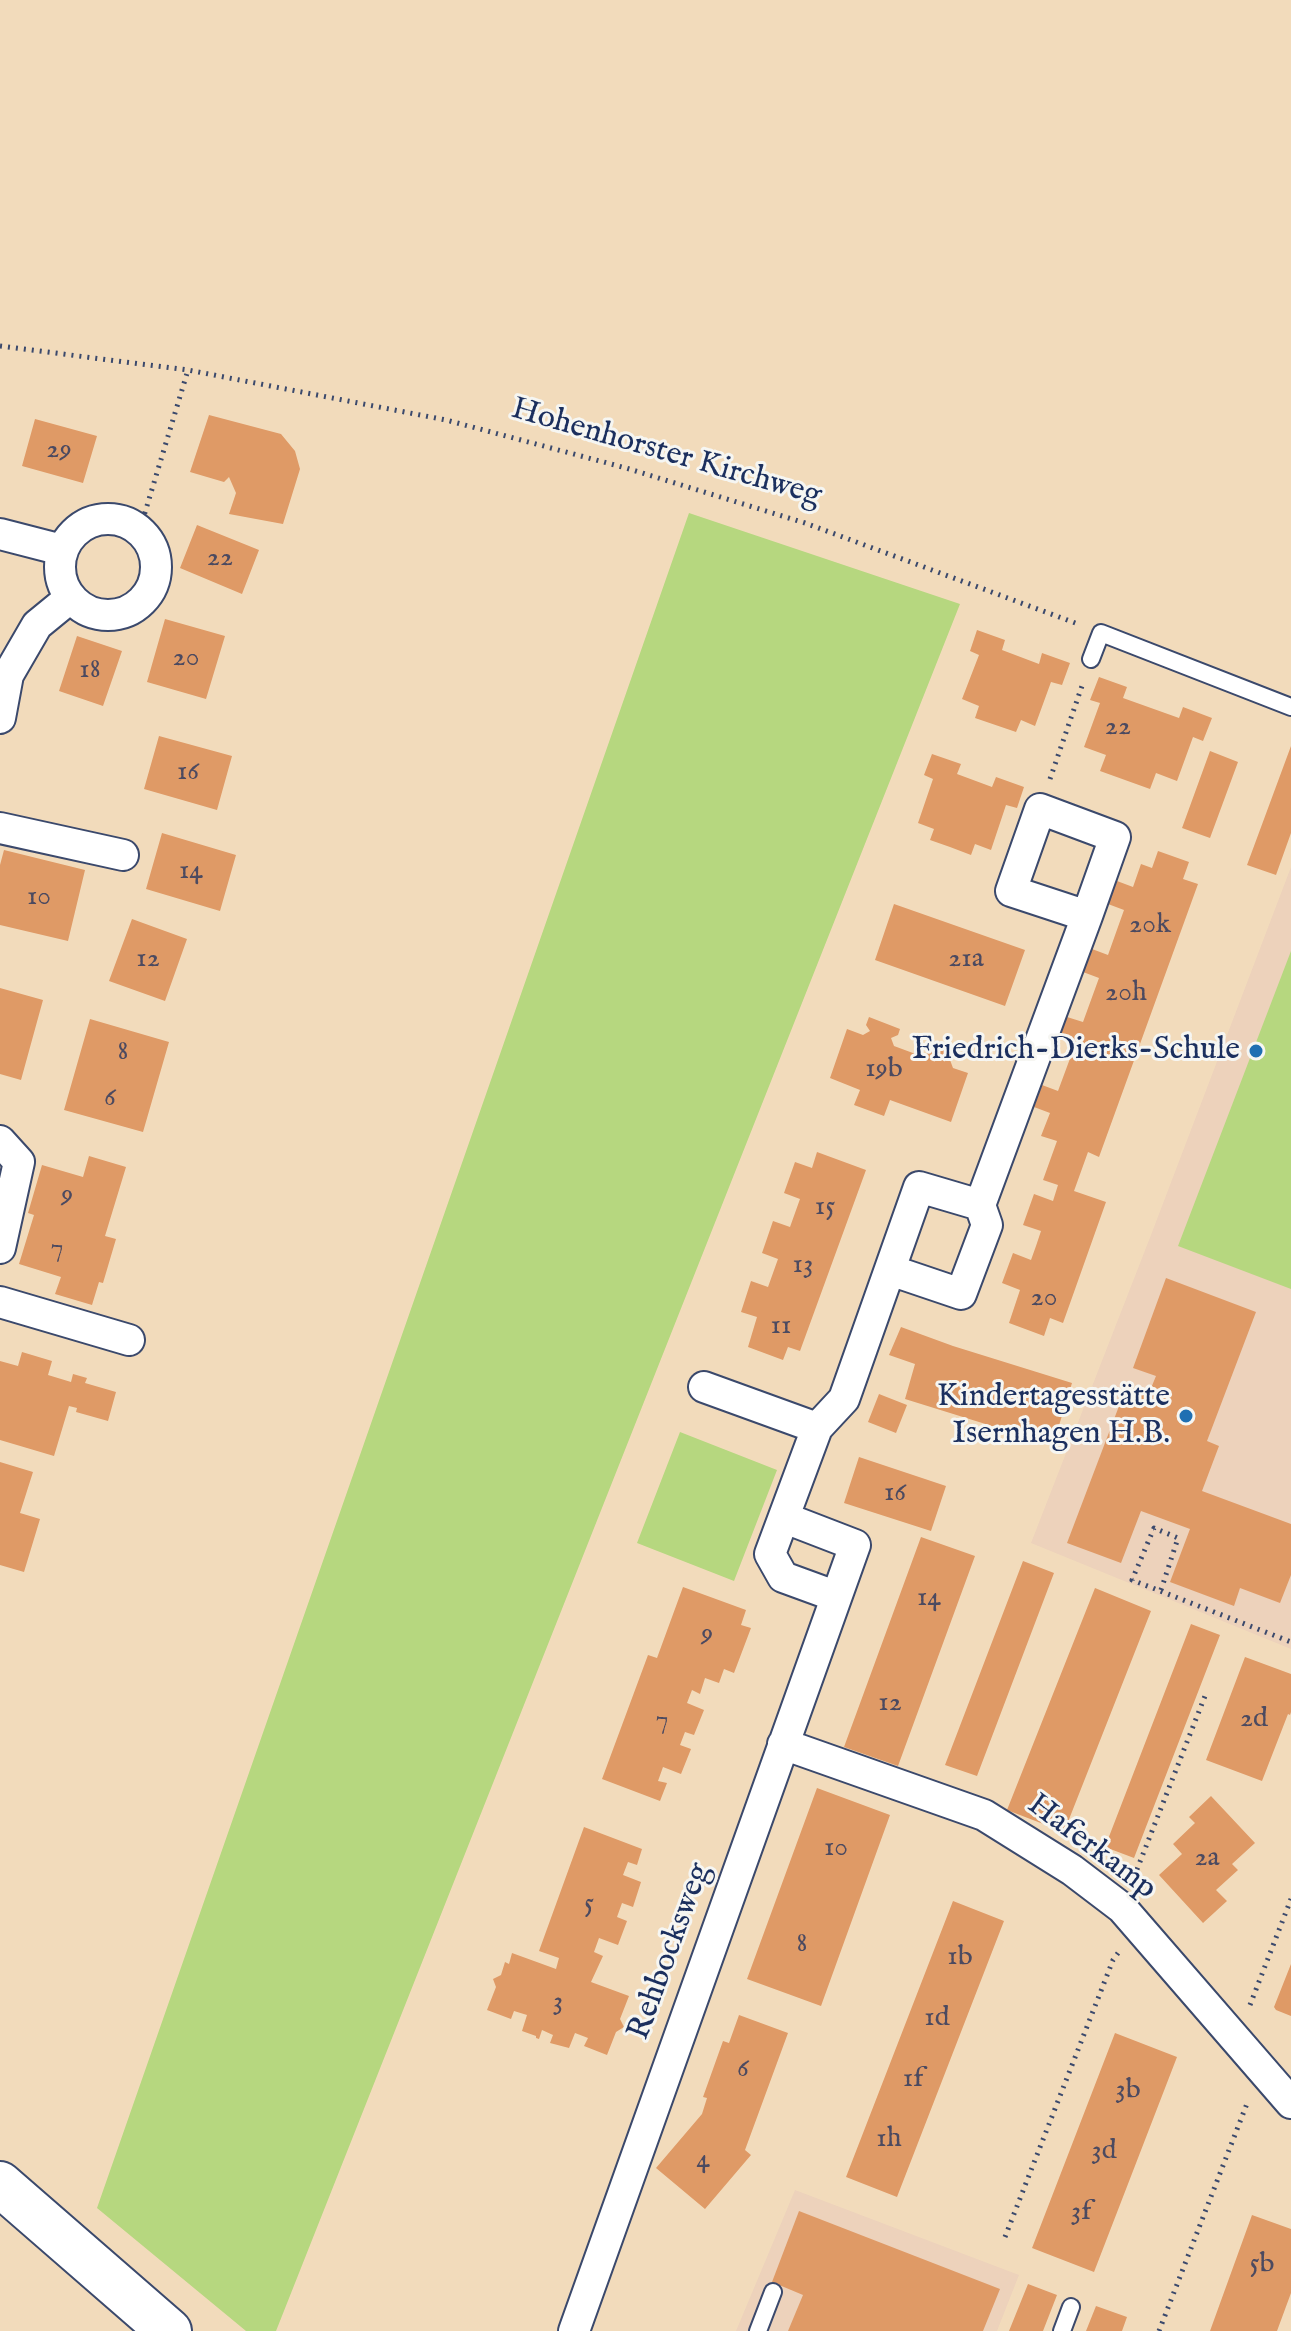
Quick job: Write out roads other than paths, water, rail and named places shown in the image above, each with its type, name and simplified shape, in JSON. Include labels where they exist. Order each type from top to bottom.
[{"type":"main road","points":[[0,2184],[169,2331]]},
{"type":"street","points":[[101,518],[127,521],[140,529],[158,560],[155,585],[139,606],[116,616],[90,613],[70,598],[59,575],[62,550],[77,529],[101,518]]},
{"type":"street","points":[[0,534],[62,550]]},
{"type":"street","points":[[0,718],[8,675],[37,625],[70,598]]},
{"type":"street","points":[[890,1270],[961,1294],[987,1225],[980,1205],[1087,916],[1115,837],[1040,809],[1011,891],[1087,916]]},
{"type":"street","points":[[0,828],[123,855]]},
{"type":"street","points":[[0,1141],[19,1162],[0,1248]]},
{"type":"street","points":[[835,1596],[783,1577],[770,1554],[817,1428],[844,1399],[919,1187],[980,1205]]},
{"type":"street","points":[[0,1302],[129,1340]]},
{"type":"street","points":[[704,1387],[817,1428]]},
{"type":"street","name":"Rehbocksweg","points":[[574,2331],[855,1545],[785,1518]]},
{"type":"street","name":"Haferkamp","points":[[783,1744],[984,1815],[1072,1870],[1130,1917],[1291,2103]]},
{"type":"lane","points":[[1091,659],[1101,633],[1291,707]]},
{"type":"lane","points":[[758,2331],[773,2292]]},
{"type":"lane","points":[[1062,2331],[1071,2307]]},
{"type":"place","name":"Friedrich-Dierks-Schule","points":[[1256,1051]]},
{"type":"place","name":"Kindertagesstätte Isernhagen H.B.","points":[[1186,1416]]}]
